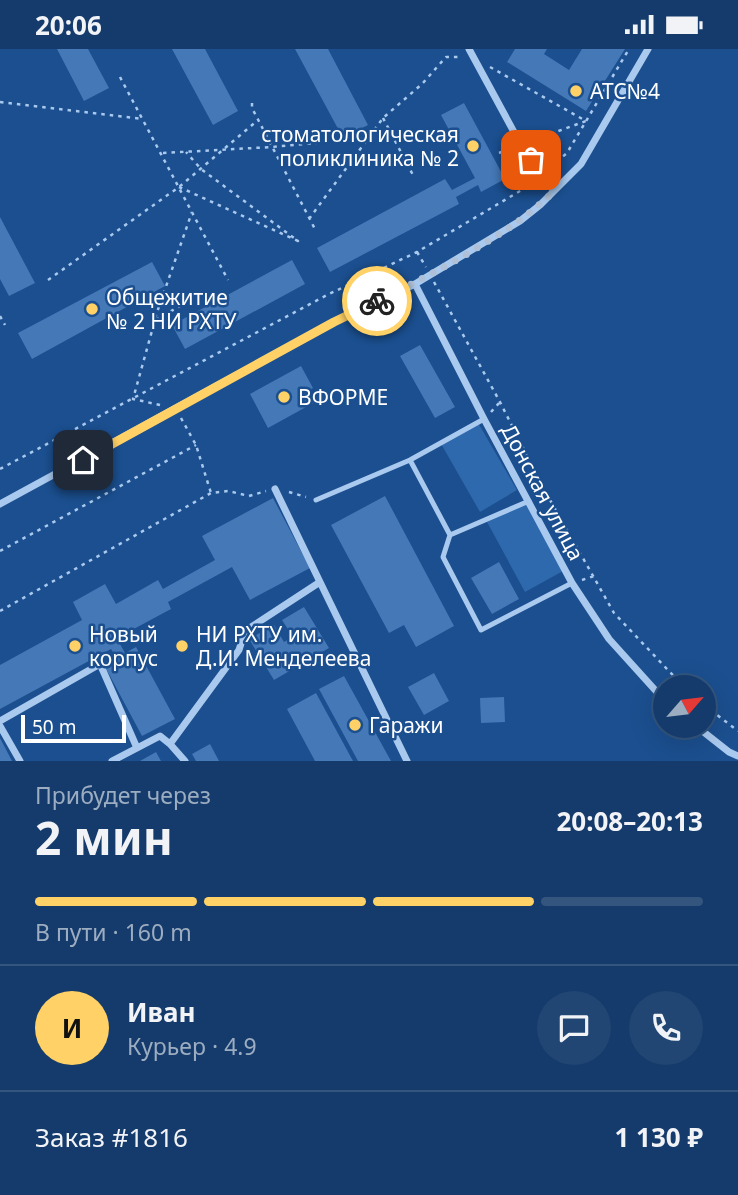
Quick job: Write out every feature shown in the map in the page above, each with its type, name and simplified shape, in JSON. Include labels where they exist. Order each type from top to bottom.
[{"type":"street","points":[[469,49],[521,145],[554,191]]},
{"type":"street","points":[[0,504],[334,322],[415,284],[520,221],[581,164],[648,49]]},
{"type":"street","name":"Донская улица","points":[[415,284],[572,583],[609,639],[653,688]]},
{"type":"street","points":[[275,489],[407,761]]},
{"type":"street","points":[[170,744],[239,650],[245,631],[320,582]]},
{"type":"street","points":[[20,761],[0,724],[98,660],[137,748]]},
{"type":"street","points":[[112,761],[160,736],[185,761]]},
{"type":"street","points":[[712,739],[738,756]]},
{"type":"lane","points":[[316,500],[410,460],[484,419]]},
{"type":"lane","points":[[410,460],[450,535],[443,557],[481,630],[572,583]]},
{"type":"lane","points":[[450,535],[529,501]]},
{"type":"path","points":[[0,469],[327,295],[417,252],[520,191],[566,153],[629,49]]},
{"type":"path","points":[[309,219],[383,118],[422,84],[446,57],[473,57],[586,121]]},
{"type":"path","points":[[120,77],[228,280]]},
{"type":"path","points":[[0,101],[143,119]]},
{"type":"path","points":[[253,103],[252,108],[316,231]]},
{"type":"path","points":[[383,118],[414,177]]},
{"type":"path","points":[[48,280],[179,187],[258,120]]},
{"type":"path","points":[[499,153],[586,121]]},
{"type":"path","points":[[161,153],[369,138]]},
{"type":"path","points":[[179,187],[298,241],[201,169],[186,152]]},
{"type":"path","points":[[133,399],[155,320],[192,212]]},
{"type":"path","points":[[417,252],[500,402],[545,491],[614,613],[673,675]]},
{"type":"path","points":[[155,320],[182,305]]},
{"type":"path","points":[[0,316],[5,325]]},
{"type":"path","points":[[133,399],[176,409],[196,445],[211,493]]},
{"type":"path","points":[[0,551],[196,445]]},
{"type":"path","points":[[0,611],[211,493],[228,491],[249,496],[275,489],[316,500]]},
{"type":"path","points":[[716,714],[738,731]]},
{"type":"shaded area","points":[[477,421],[517,490],[480,512],[440,442]]},
{"type":"shaded area","points":[[525,501],[563,571],[525,592],[487,522]]},
{"type":"building","points":[[57,49],[88,49],[109,88],[84,101]]},
{"type":"building","points":[[172,49],[205,49],[238,111],[213,125]]},
{"type":"building","points":[[295,49],[328,49],[368,125],[343,138]]},
{"type":"building","name":"АТС№4","points":[[515,49],[547,49],[544,54],[569,70],[582,49],[625,49],[586,111],[507,62]]},
{"type":"building","points":[[464,103],[505,179],[481,192],[478,185],[456,197],[459,204],[330,272],[317,248],[445,179],[452,190],[475,178],[441,115]]},
{"type":"building","points":[[0,217],[35,283],[9,296],[0,279]]},
{"type":"building","points":[[292,260],[305,284],[185,349],[172,325]]},
{"type":"building","name":"Общежитие № 2 НИ РХТУ","points":[[152,262],[165,286],[32,359],[18,333]]},
{"type":"building","points":[[420,345],[455,407],[435,418],[400,356]]},
{"type":"building","name":"ВФОРМЕ","points":[[301,366],[317,401],[268,428],[250,394]]},
{"type":"building","points":[[385,496],[454,626],[416,647],[404,625],[389,633],[331,525]]},
{"type":"building","points":[[273,498],[310,568],[250,600],[232,567],[168,602],[171,609],[130,631],[134,636],[120,644],[125,653],[136,647],[175,719],[142,736],[103,663],[116,657],[111,649],[0,709],[0,665],[82,620],[73,602],[105,584],[116,604],[158,580],[163,589],[215,560],[202,536]]},
{"type":"building","points":[[499,562],[519,599],[492,614],[471,578]]},
{"type":"building","points":[[304,607],[329,648],[274,680],[249,639],[274,625],[284,642],[293,637],[282,620]]},
{"type":"building","points":[[434,673],[449,701],[424,715],[408,687]]},
{"type":"building","name":"Гаражи","points":[[344,676],[391,761],[358,761],[319,689]]},
{"type":"building","points":[[316,693],[353,761],[315,761],[287,709]]},
{"type":"building","points":[[504,697],[505,722],[481,723],[480,698]]},
{"type":"building","points":[[0,738],[12,761],[0,761]]},
{"type":"building","points":[[210,744],[219,761],[196,761],[192,754]]},
{"type":"building","points":[[156,752],[161,761],[140,761]]},
{"type":"way so far","points":[[377,301],[415,284],[492,239],[540,205],[554,191],[531,160]]},
{"type":"place","name":"АТС№4","points":[[576,91]]},
{"type":"place","name":"стоматологическая поликлиника № 2","points":[[473,146]]},
{"type":"place","name":"Общежитие № 2 НИ РХТУ","points":[[92,309]]},
{"type":"place","name":"ВФОРМЕ","points":[[284,397]]},
{"type":"place","name":"Новый корпус","points":[[75,646]]},
{"type":"place","name":"НИ РХТУ им. Д.И. Менделеева","points":[[182,646]]},
{"type":"place","name":"Гаражи","points":[[355,725]]},
{"type":"route","points":[[83,460],[377,301]]}]
